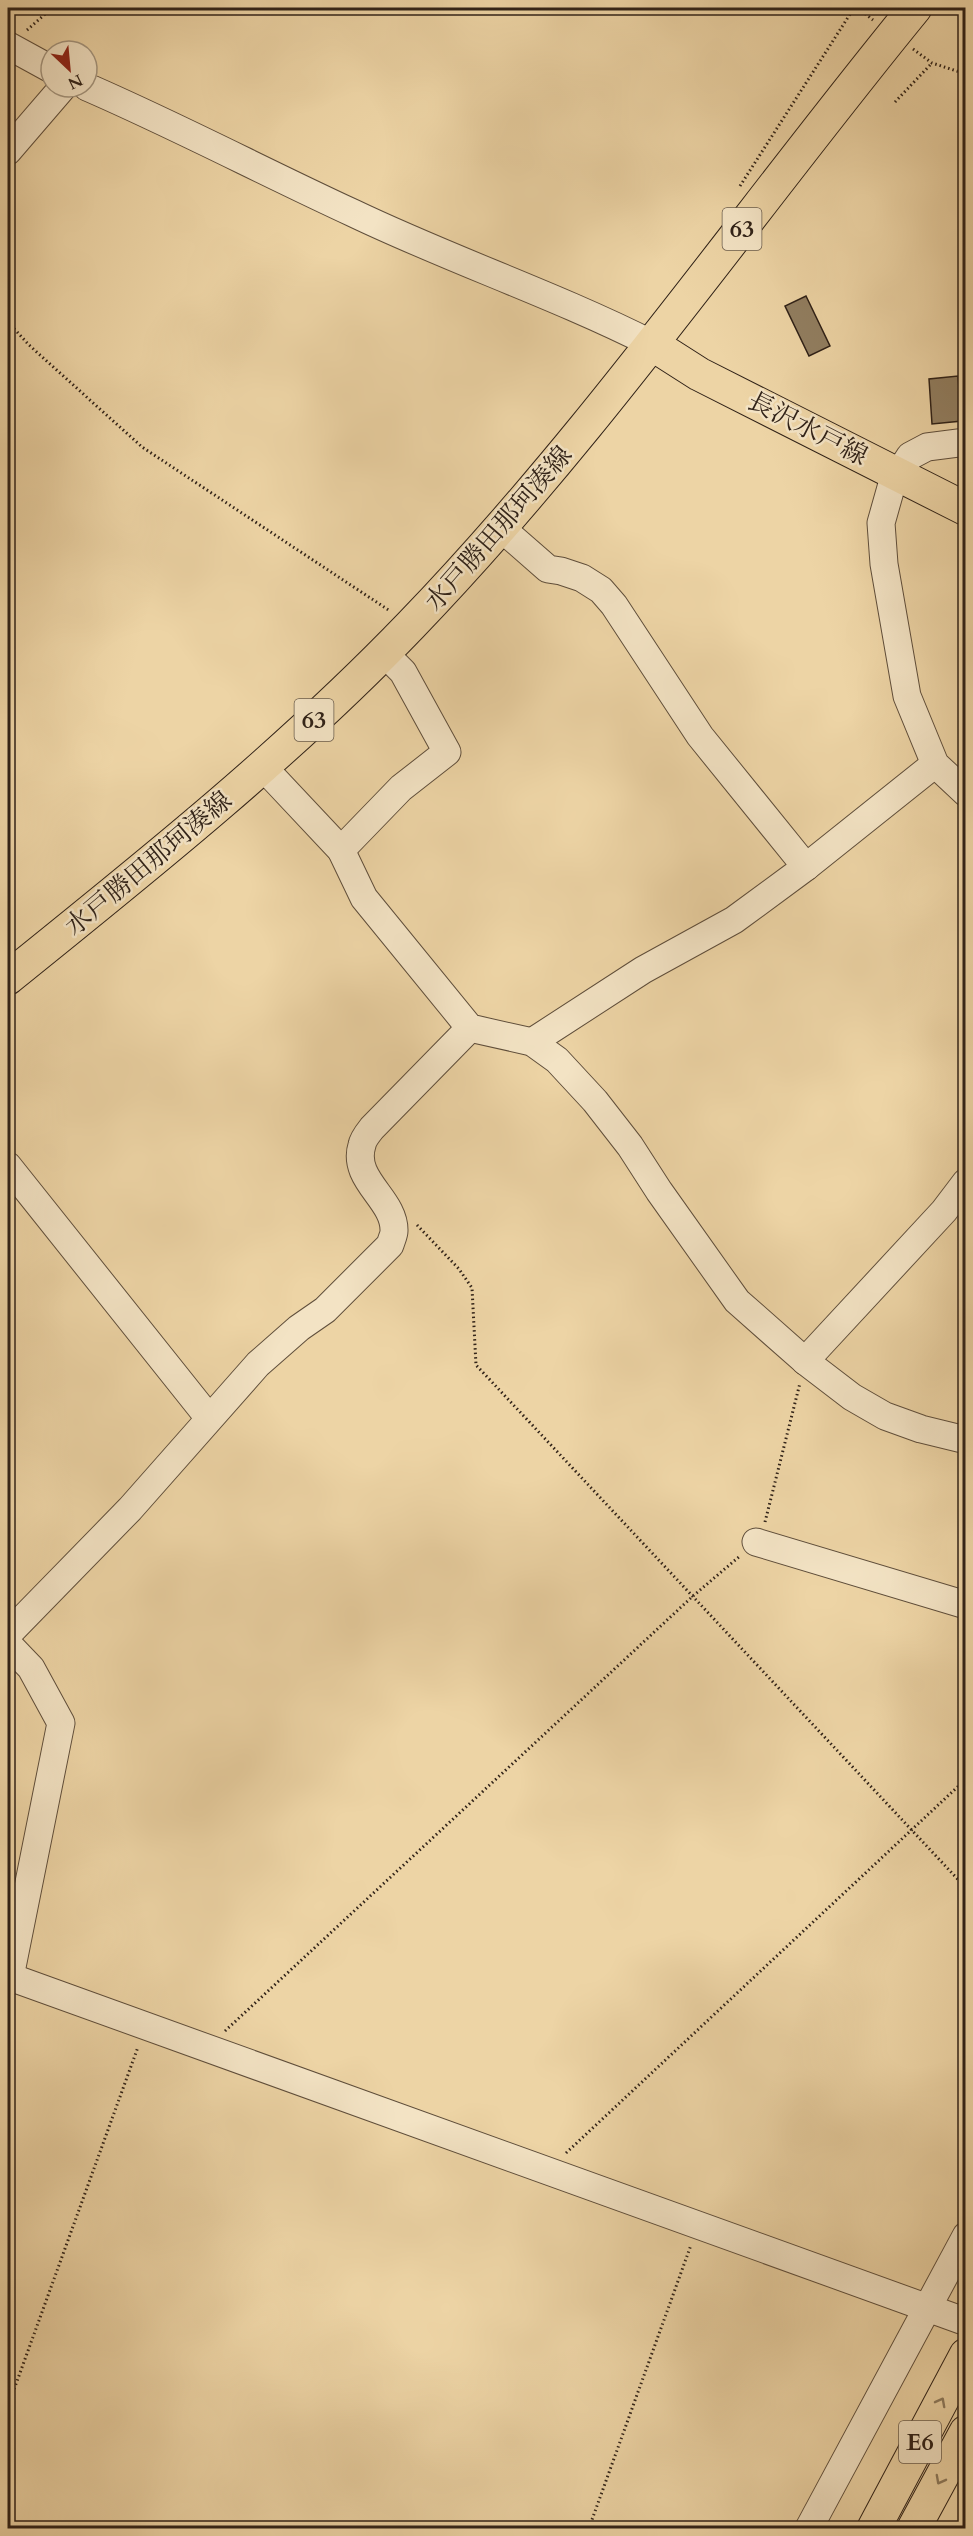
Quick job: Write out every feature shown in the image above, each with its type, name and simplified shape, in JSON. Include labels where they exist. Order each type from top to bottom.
[{"type":"main road","name":"水戸勝田那珂湊線","points":[[8,978],[139,872],[263,767],[411,625],[546,476],[915,8]]},
{"type":"main road","name":"長沢水戸線","points":[[652,344],[699,374],[966,509]]},
{"type":"main road","name":"E6","points":[[874,2529],[966,2355]]},
{"type":"main road","name":"E6","points":[[914,2529],[966,2432]]},
{"type":"street","points":[[8,47],[39,63]]},
{"type":"street","points":[[99,92],[177,126],[353,214],[652,344]]},
{"type":"street","points":[[8,151],[53,99]]},
{"type":"street","points":[[966,442],[927,447],[910,456],[896,474],[887,494],[880,523],[884,564],[906,696],[935,764],[966,793]]},
{"type":"street","points":[[501,528],[548,569],[582,578],[601,590],[614,605],[700,736],[806,867]]},
{"type":"street","points":[[341,850],[401,788],[447,752],[404,672],[384,653]]},
{"type":"street","points":[[532,1042],[643,970],[734,920],[806,867],[935,764]]},
{"type":"street","points":[[263,767],[341,850],[364,898],[470,1028],[532,1042],[557,1060],[595,1101],[630,1146],[737,1301],[805,1361],[852,1397],[885,1416],[921,1430],[966,1440]]},
{"type":"street","points":[[8,1634],[168,1468],[258,1364],[299,1328],[325,1310],[390,1245],[394,1231],[391,1216],[365,1176],[360,1159],[362,1144],[372,1128],[470,1028]]},
{"type":"street","points":[[8,1166],[209,1418]]},
{"type":"street","points":[[805,1361],[944,1211],[966,1182]]},
{"type":"street","points":[[756,1542],[966,1605]]},
{"type":"street","points":[[8,1644],[31,1668],[61,1723],[9,1978],[961,2320]]},
{"type":"street","points":[[809,2529],[966,2236]]},
{"type":"path","points":[[8,47],[52,8]]},
{"type":"path","points":[[738,188],[854,8]]},
{"type":"path","points":[[858,8],[877,23]]},
{"type":"path","points":[[954,8],[966,14]]},
{"type":"path","points":[[909,46],[932,63],[966,74]]},
{"type":"path","points":[[895,102],[932,63]]},
{"type":"path","points":[[8,322],[29,345],[142,447],[411,625]]},
{"type":"path","points":[[391,1216],[414,1223],[459,1269],[472,1288],[476,1365],[966,1888]]},
{"type":"path","points":[[211,2050],[223,2033],[693,1596],[756,1542],[765,1523],[805,1361]]},
{"type":"path","points":[[547,2170],[966,1779]]},
{"type":"path","points":[[8,2406],[145,2026]]},
{"type":"path","points":[[589,2529],[698,2225]]},
{"type":"building","points":[[806,296],[830,346],[809,356],[785,306]]},
{"type":"building","points":[[958,376],[962,421],[932,424],[929,379]]}]
